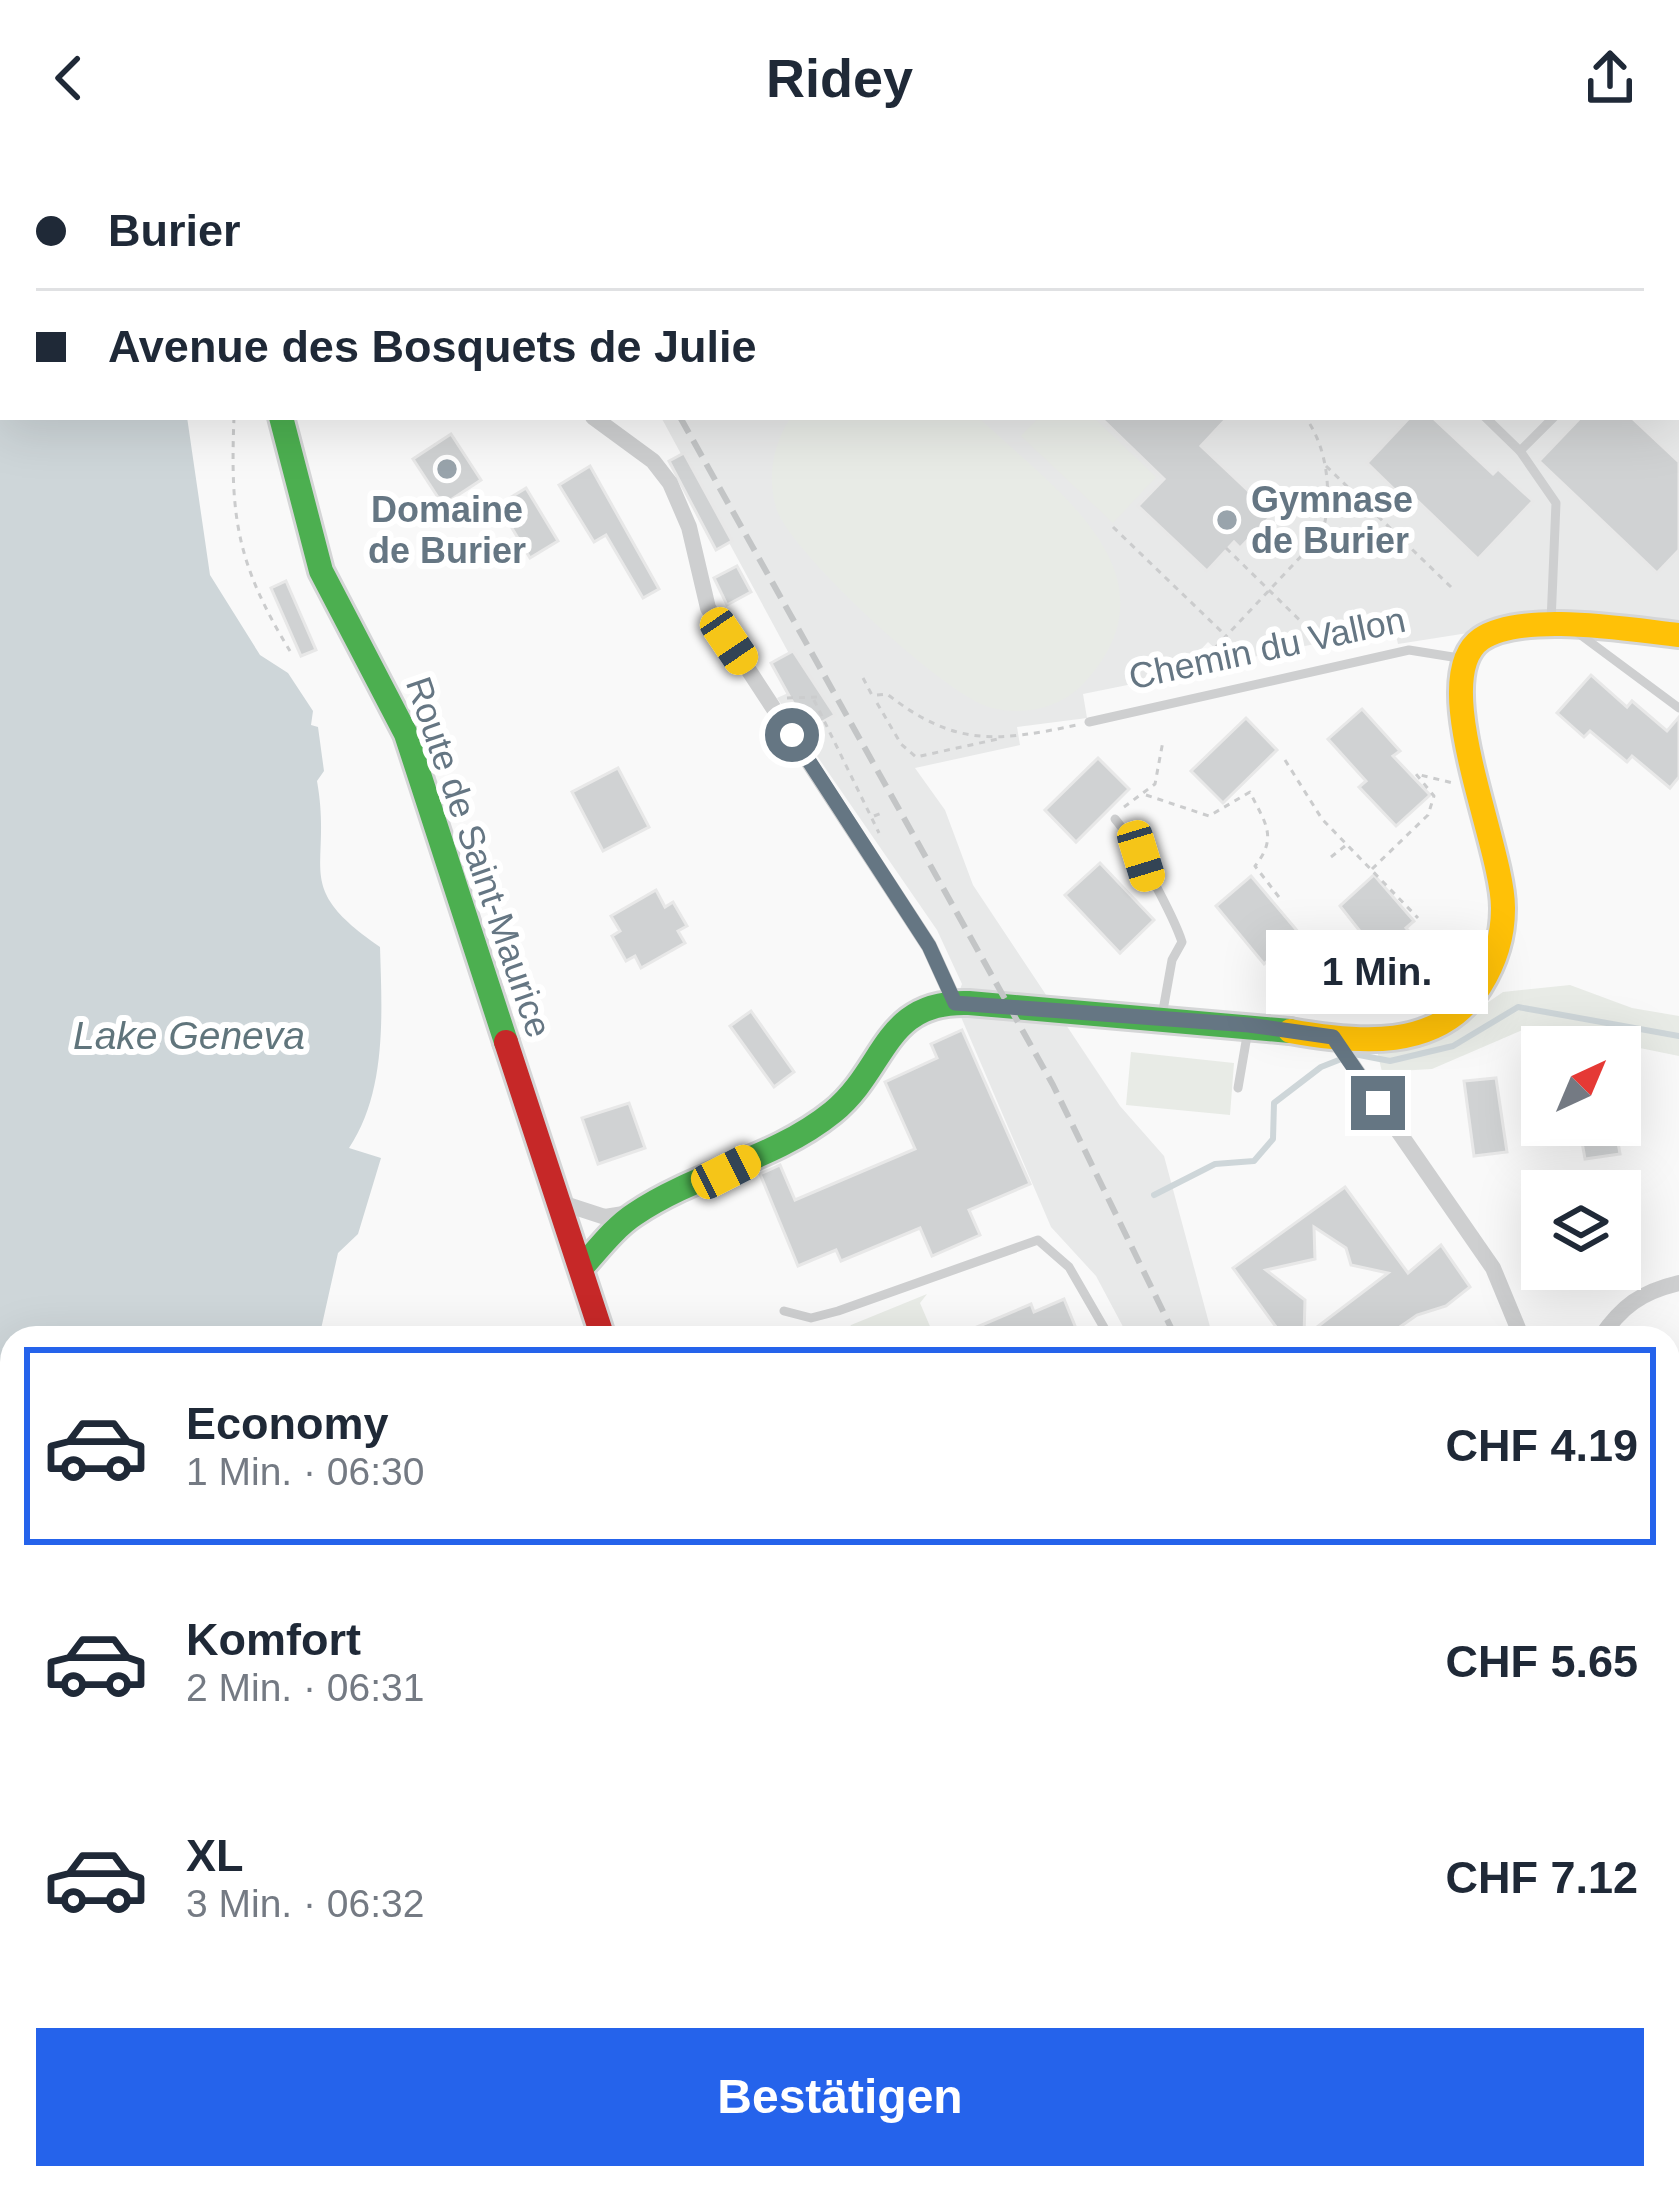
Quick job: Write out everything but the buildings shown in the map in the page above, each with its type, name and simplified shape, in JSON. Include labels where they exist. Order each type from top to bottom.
[{"type":"street","name":"Route de Saint-Maurice","points":[[282,420],[321,571],[406,734],[600,1326]]},
{"type":"street","points":[[597,420],[653,461],[670,483],[688,527],[708,608],[929,946],[955,1003]]},
{"type":"street","name":"Chemin du Vallon","points":[[559,1202],[605,1217],[637,1211],[819,1124],[871,1073],[903,1017],[955,1003],[1249,1025],[1337,1043],[1425,1031],[1458,1013],[1489,981],[1506,927],[1496,844],[1458,698],[1459,658],[1468,646],[1501,631],[1560,627],[1679,635]]},
{"type":"street","points":[[1337,1043],[1492,1268],[1517,1326]]},
{"type":"street","name":"Chemin du Vallon","points":[[583,1266],[637,1211]]},
{"type":"street","points":[[1610,1326],[1634,1299],[1679,1283]]},
{"type":"lane","points":[[1488,420],[1520,452],[1556,503],[1560,627],[1679,708]]},
{"type":"lane","points":[[1520,452],[1551,420]]},
{"type":"lane","name":"Chemin du Vallon","points":[[1089,722],[1409,650],[1459,658]]},
{"type":"lane","points":[[1114,816],[1136,844],[1182,942],[1168,975],[1161,1021]]},
{"type":"lane","points":[[1238,1088],[1249,1025]]},
{"type":"lane","points":[[784,1311],[811,1318],[838,1311],[1038,1240],[1069,1267],[1103,1326]]},
{"type":"path","points":[[234,420],[238,546],[260,602],[290,651]]},
{"type":"path","points":[[1176,702],[1188,674],[1322,534],[1324,465],[1320,437],[1306,420]]},
{"type":"path","points":[[1324,465],[1452,588]]},
{"type":"path","points":[[1113,527],[1225,635]]},
{"type":"path","points":[[1226,548],[1323,643]]},
{"type":"path","points":[[863,678],[901,744],[916,757],[940,756],[1089,722]]},
{"type":"path","points":[[876,698],[887,694],[942,731],[1000,739]]},
{"type":"path","points":[[787,698],[816,698],[884,845]]},
{"type":"path","points":[[1114,816],[1146,795],[1161,772],[1163,741]]},
{"type":"path","points":[[1285,760],[1322,819],[1418,918]]},
{"type":"path","points":[[1370,870],[1428,815],[1434,796],[1416,774],[1478,785]]},
{"type":"path","points":[[1146,795],[1209,816],[1250,792],[1270,824],[1268,850],[1256,866],[1282,901]]},
{"type":"path","points":[[872,817],[884,812]]},
{"type":"path","points":[[1331,856],[1347,845]]},
{"type":"shaded area","name":"Gymnase de Burier","points":[[663,420],[1679,420],[1679,625],[1487,630],[1398,644],[1394,627],[1230,662],[1208,642],[1177,675],[1083,694],[1087,718],[1017,727],[1020,745],[915,768],[945,810],[973,885],[1120,1106],[1164,1156],[1210,1326],[1123,1326],[1096,1276],[1051,1227],[955,1003],[962,984],[937,930],[777,698],[806,685]]},
{"type":"shaded area","points":[[789,420],[981,420],[1070,503],[1096,535],[1114,569],[1120,604],[1112,642],[1085,682],[1042,708],[992,708],[970,698],[909,653],[842,591],[778,513],[772,489],[779,439]]},
{"type":"shaded area","points":[[1036,420],[1096,420],[1156,477],[1113,523],[1021,436]]},
{"type":"shaded area","points":[[1570,985],[1632,1008],[1679,1016],[1679,1056],[1641,1048],[1641,1026],[1521,1026],[1521,1031],[1432,1069],[1382,1072],[1376,1046],[1455,1025],[1503,992]]},
{"type":"shaded area","points":[[1131,1052],[1234,1063],[1230,1115],[1126,1105]]},
{"type":"shaded area","points":[[927,1294],[920,1303],[930,1326],[851,1325]]},
{"type":"water","name":"Lake Geneva","points":[[0,420],[187,420],[210,575],[260,655],[288,673],[313,711],[311,725],[318,727],[324,771],[317,781],[325,891],[334,908],[380,947],[376,1077],[349,1148],[381,1158],[358,1234],[338,1253],[322,1326],[0,1326]]},
{"type":"waterway","points":[[1154,1195],[1215,1164],[1254,1161],[1273,1139],[1274,1103],[1321,1067],[1354,1054],[1390,1061],[1453,1046],[1518,1007],[1679,1036]]},
{"type":"railway","points":[[682,420],[1053,1085],[1170,1326]]},
{"type":"traffic: fast","points":[[282,420],[321,571],[406,734],[506,1042]]},
{"type":"traffic: fast","points":[[583,1266],[635,1214],[786,1142],[833,1112],[902,1025],[941,1005],[969,1003],[1290,1031]]},
{"type":"traffic: slow","points":[[1290,1031],[1368,1039],[1419,1032],[1463,1007],[1490,968],[1500,940],[1503,909],[1471,765],[1461,689],[1466,659],[1481,639],[1499,631],[1549,624],[1679,635]]},
{"type":"traffic: jam","points":[[506,1042],[599,1326]]},
{"type":"place","name":"Domaine de Burier","points":[[447,469]]},
{"type":"place","name":"Gymnase de Burier","points":[[1227,520]]},
{"type":"route","points":[[792,735],[929,946],[955,1003],[1100,1018],[1249,1025],[1333,1037],[1378,1103]]}]
